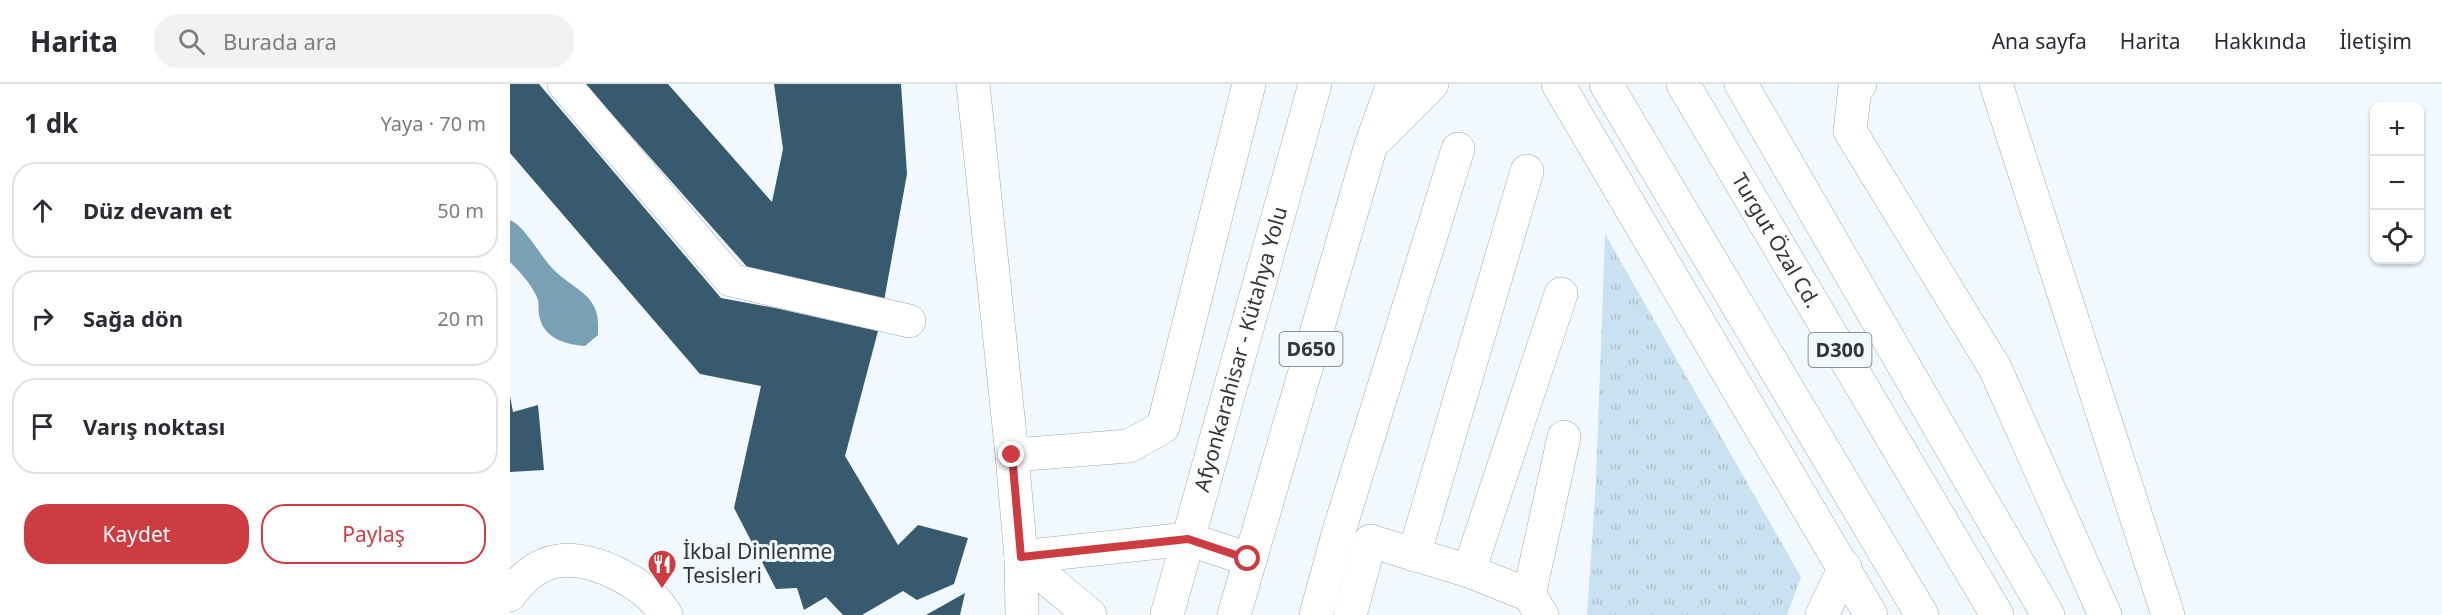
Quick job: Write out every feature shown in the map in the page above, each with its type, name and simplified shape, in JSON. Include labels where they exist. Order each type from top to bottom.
[{"type":"main road","points":[[564,84],[731,280],[909,321]]},
{"type":"main road","points":[[972,84],[1012,455],[1021,557],[1022,615]]},
{"type":"main road","points":[[1012,455],[1129,446],[1163,427],[1249,84]]},
{"type":"main road","name":"Afyonkarahisar - Kütahya Yolu","points":[[1167,615],[1315,84]]},
{"type":"main road","name":"D650","points":[[1234,615],[1248,559],[1371,145],[1393,84]]},
{"type":"main road","points":[[1371,145],[1432,84]]},
{"type":"main road","points":[[1535,84],[1582,127]]},
{"type":"main road","points":[[1558,84],[1845,567],[1871,615]]},
{"type":"main road","name":"D300","points":[[1606,84],[1922,615]]},
{"type":"main road","name":"Turgut Özal Cd.","points":[[1683,84],[1997,615]]},
{"type":"main road","points":[[1860,84],[1855,88],[1850,131],[1995,368],[2105,615]]},
{"type":"main road","points":[[1996,84],[2168,615]]},
{"type":"main road","points":[[1745,89],[2048,615]]},
{"type":"main road","points":[[1316,615],[1339,531],[1458,149]]},
{"type":"main road","points":[[1414,555],[1527,171]]},
{"type":"main road","points":[[1469,571],[1561,294]]},
{"type":"main road","points":[[1339,531],[1469,571],[1536,605],[1564,437]]},
{"type":"main road","points":[[1021,557],[1188,539],[1248,559]]},
{"type":"main road","points":[[1357,611],[1370,541]]},
{"type":"main road","points":[[1021,557],[1090,615]]},
{"type":"main road","points":[[510,595],[520,580],[541,567],[559,561],[581,563],[622,574],[662,607],[666,615]]},
{"type":"main road","points":[[1822,615],[1845,567]]},
{"type":"green space","points":[[1605,234],[1801,577],[1787,615],[1587,615],[1596,482]]},
{"type":"shaded area","points":[[510,220],[521,228],[553,269],[585,295],[594,307],[598,319],[598,335],[585,346],[558,340],[543,326],[539,317],[536,295],[510,262]]},
{"type":"building","points":[[510,84],[539,84],[721,298],[878,331],[845,456],[898,545],[918,525],[968,538],[954,584],[917,600],[903,591],[862,615],[843,615],[826,597],[804,610],[797,588],[776,589],[734,508],[761,386],[700,374],[510,153]]},
{"type":"building","points":[[585,84],[668,84],[772,202],[783,149],[774,84],[901,84],[907,174],[884,301],[749,269]]},
{"type":"building","points":[[510,396],[513,412],[538,405],[544,470],[510,472]]},
{"type":"building","points":[[965,593],[960,615],[926,615]]},
{"type":"place","name":"İkbal Dinlenme Tesisleri","points":[[662,590]]},
{"type":"route","points":[[1012,455],[1021,557],[1188,539],[1248,559]]}]
